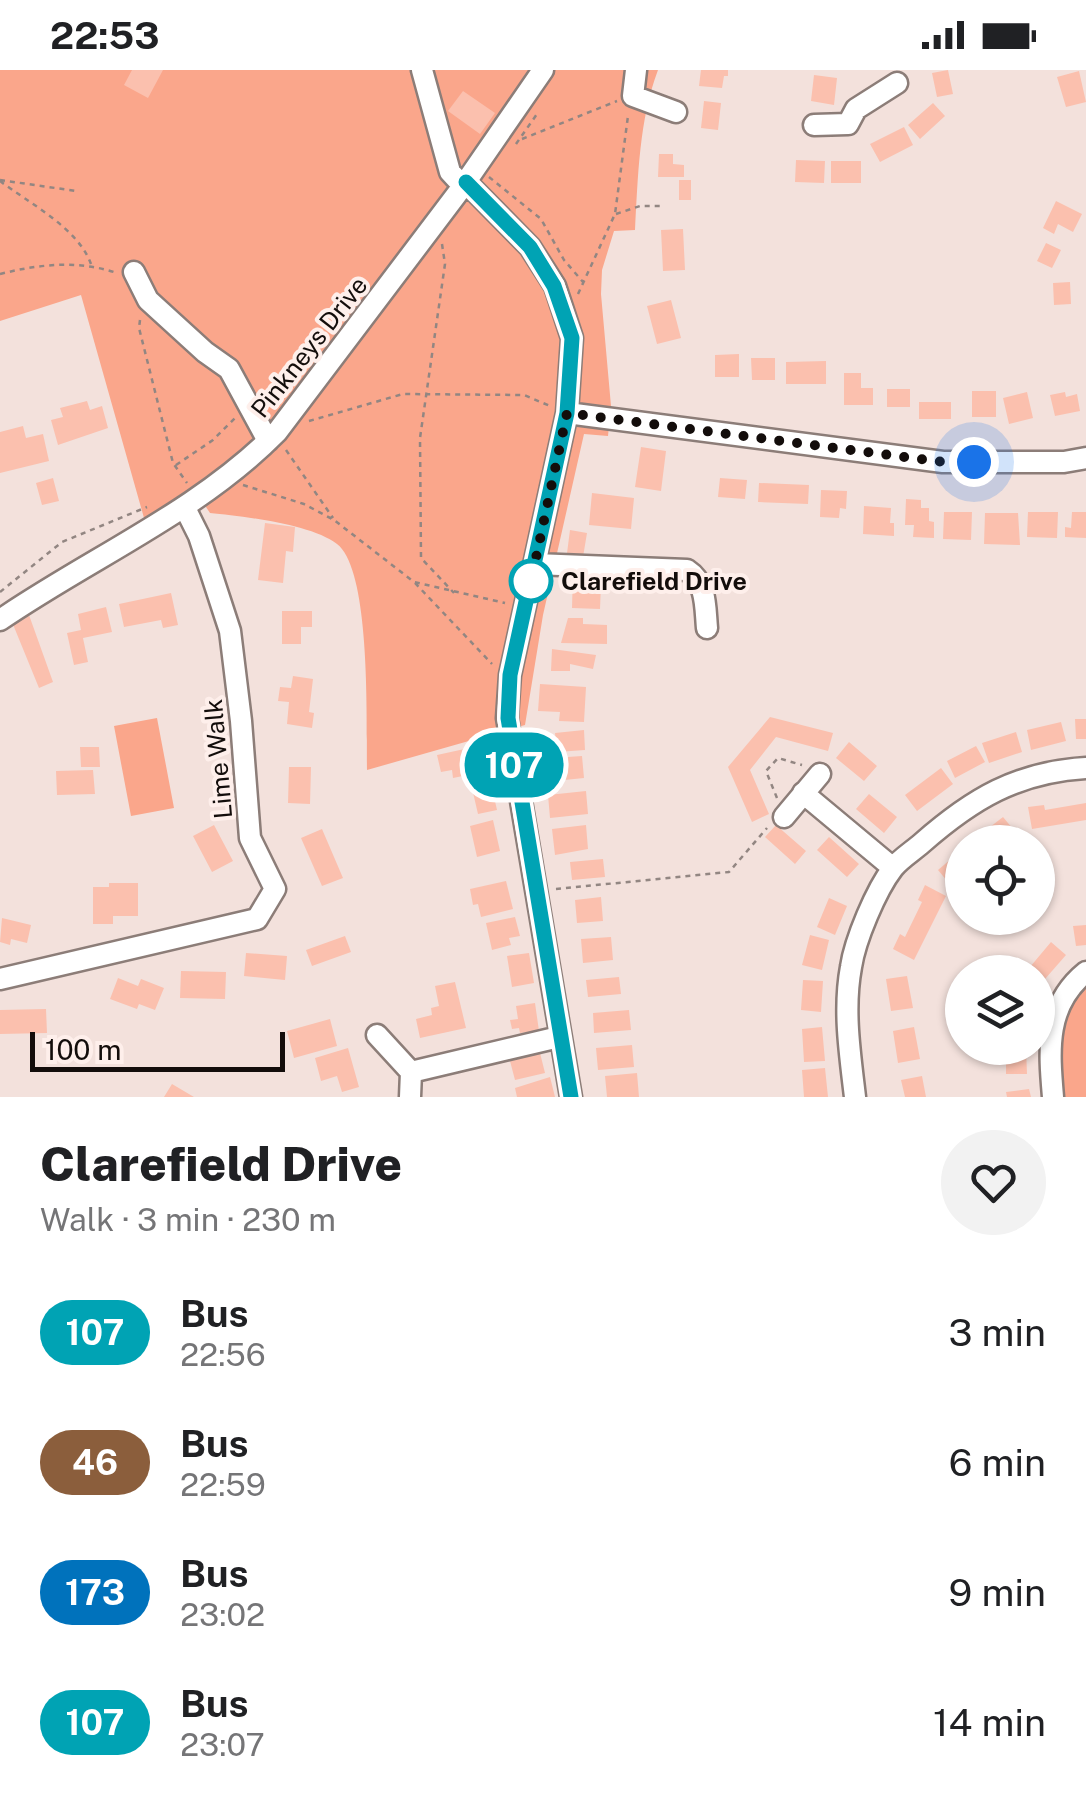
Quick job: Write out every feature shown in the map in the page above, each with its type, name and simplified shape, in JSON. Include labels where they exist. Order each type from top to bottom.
[{"type":"street","points":[[422,70],[450,172],[530,247],[554,286],[567,318],[572,354],[567,413],[510,675],[508,718],[571,1097]]},
{"type":"street","name":"Pinkneys Drive","points":[[0,620],[274,441],[464,184],[542,70]]},
{"type":"street","points":[[636,70],[633,96],[676,112]]},
{"type":"street","points":[[814,125],[848,124],[856,109],[891,86],[874,76],[874,70]]},
{"type":"street","points":[[129,274],[148,300],[205,352],[230,369],[274,441]]},
{"type":"street","points":[[567,413],[943,462],[1064,462],[1086,458]]},
{"type":"street","name":"Lime Walk","points":[[0,979],[258,919],[276,889],[250,838],[242,720],[230,631],[188,498]]},
{"type":"street","points":[[535,564],[688,570],[703,589],[706,628]]},
{"type":"street","points":[[855,1097],[846,1024],[851,966],[866,921],[893,868],[961,809],[984,795],[1014,782],[1086,768]]},
{"type":"street","points":[[784,817],[820,774]]},
{"type":"street","points":[[803,793],[893,868]]},
{"type":"street","points":[[1053,1097],[1049,1045],[1053,1020],[1060,1000],[1086,972]]},
{"type":"street","points":[[377,1035],[412,1072],[410,1097]]},
{"type":"street","points":[[412,1072],[559,1037]]},
{"type":"path","points":[[520,140],[633,96]]},
{"type":"path","points":[[567,318],[615,214],[623,136],[633,96]]},
{"type":"path","points":[[489,177],[540,220],[564,260],[584,283]]},
{"type":"path","points":[[0,180],[76,190]]},
{"type":"path","points":[[0,180],[56,222],[86,252],[91,265]]},
{"type":"path","points":[[615,214],[640,206],[660,206]]},
{"type":"path","points":[[442,242],[445,264],[420,438],[421,558],[454,593]]},
{"type":"path","points":[[0,274],[38,265],[91,265],[129,274]]},
{"type":"path","points":[[141,317],[139,328],[175,466],[188,498]]},
{"type":"path","points":[[298,424],[403,394],[524,395],[567,413]]},
{"type":"path","points":[[175,466],[212,440],[249,405]]},
{"type":"path","points":[[274,441],[334,520]]},
{"type":"path","points":[[221,478],[304,504],[334,520],[414,582],[494,667],[510,675]]},
{"type":"path","points":[[0,592],[62,542],[157,502]]},
{"type":"path","points":[[414,582],[526,607]]},
{"type":"path","points":[[534,891],[729,872],[773,820],[784,817]]},
{"type":"shaded area","points":[[0,70],[658,70],[643,129],[635,230],[614,231],[602,270],[611,406],[608,436],[584,434],[543,615],[525,725],[367,770],[362,616],[348,560],[337,544],[294,526],[210,513],[200,498],[146,525],[81,295],[0,321]]},
{"type":"shaded area","points":[[157,718],[174,808],[131,816],[114,726]]},
{"type":"shaded area","points":[[1086,982],[1086,1097],[1061,1097],[1060,1036],[1068,1009]]},
{"type":"building","points":[[132,70],[163,70],[148,98],[124,85]]},
{"type":"building","points":[[701,70],[728,70],[722,88],[699,86]]},
{"type":"building","points":[[948,70],[953,94],[937,97],[932,73]]},
{"type":"building","points":[[1079,71],[1086,102],[1066,107],[1057,77]]},
{"type":"building","points":[[814,75],[837,78],[834,105],[811,101]]},
{"type":"building","points":[[463,91],[495,113],[480,134],[448,111]]},
{"type":"building","points":[[704,101],[721,103],[718,130],[701,128]]},
{"type":"building","points":[[933,103],[945,116],[920,139],[908,125]]},
{"type":"building","points":[[904,127],[913,145],[880,162],[870,144]]},
{"type":"building","points":[[659,154],[673,154],[673,164],[684,165],[684,177],[658,177]]},
{"type":"building","points":[[796,160],[825,161],[824,183],[795,182]]},
{"type":"building","points":[[831,161],[861,161],[861,183],[831,183]]},
{"type":"building","points":[[679,180],[691,180],[691,200],[679,200]]},
{"type":"building","points":[[1056,201],[1082,214],[1073,232],[1058,224],[1054,234],[1043,228]]},
{"type":"building","points":[[683,229],[685,270],[663,271],[661,230]]},
{"type":"building","points":[[1046,243],[1061,250],[1052,268],[1037,261]]},
{"type":"building","points":[[1070,282],[1071,304],[1054,305],[1053,283]]},
{"type":"building","points":[[671,300],[681,338],[657,344],[647,306]]},
{"type":"building","points":[[739,354],[739,377],[715,377],[715,355]]},
{"type":"building","points":[[751,358],[775,358],[775,380],[752,380]]},
{"type":"building","points":[[826,361],[826,384],[786,384],[786,362]]},
{"type":"building","points":[[844,373],[861,373],[861,388],[873,388],[873,405],[844,405]]},
{"type":"building","points":[[887,389],[910,389],[910,407],[887,407]]},
{"type":"building","points":[[972,391],[996,391],[996,417],[972,417]]},
{"type":"building","points":[[1027,392],[1033,418],[1009,424],[1003,398]]},
{"type":"building","points":[[1065,392],[1066,397],[1077,394],[1080,411],[1055,416],[1050,395]]},
{"type":"building","points":[[87,401],[90,410],[102,406],[108,428],[58,445],[51,420],[63,417],[60,408]]},
{"type":"building","points":[[919,402],[951,402],[951,419],[919,419]]},
{"type":"building","points":[[23,426],[26,438],[43,434],[49,461],[0,473],[0,432]]},
{"type":"building","points":[[641,447],[666,451],[661,491],[635,487]]},
{"type":"building","points":[[53,478],[59,501],[42,505],[36,483]]},
{"type":"building","points":[[720,478],[747,480],[745,499],[718,497]]},
{"type":"building","points":[[759,483],[809,485],[808,504],[758,502]]},
{"type":"building","points":[[821,490],[847,491],[846,509],[840,508],[839,518],[820,517]]},
{"type":"building","points":[[592,493],[634,498],[631,529],[589,525]]},
{"type":"building","points":[[906,499],[921,500],[921,508],[929,508],[934,538],[913,537],[914,525],[905,525]]},
{"type":"building","points":[[864,506],[891,508],[894,536],[863,534]]},
{"type":"building","points":[[944,512],[972,512],[971,540],[943,539]]},
{"type":"building","points":[[1028,512],[1058,512],[1057,538],[1027,537]]},
{"type":"building","points":[[1072,512],[1086,512],[1086,538],[1065,537],[1065,527],[1071,528]]},
{"type":"building","points":[[985,513],[1018,513],[1020,545],[984,544]]},
{"type":"building","points":[[265,523],[295,527],[293,552],[286,551],[283,583],[258,580]]},
{"type":"building","points":[[570,530],[587,533],[582,563],[566,561]]},
{"type":"building","points":[[573,572],[612,577],[612,584],[601,584],[600,609],[572,608]]},
{"type":"building","points":[[171,593],[178,625],[163,628],[161,620],[124,627],[119,604]]},
{"type":"building","points":[[106,607],[112,632],[83,638],[88,662],[74,665],[67,633],[81,630],[78,614]]},
{"type":"building","points":[[282,611],[312,611],[312,627],[301,627],[301,644],[282,644]]},
{"type":"building","points":[[29,615],[53,682],[39,688],[12,622]]},
{"type":"building","points":[[568,618],[583,618],[583,624],[607,625],[607,644],[561,643]]},
{"type":"building","points":[[552,649],[596,655],[593,669],[570,664],[570,671],[551,671]]},
{"type":"building","points":[[293,676],[313,679],[309,712],[314,713],[312,728],[287,724],[289,702],[278,701],[280,687],[291,688]]},
{"type":"building","points":[[540,684],[586,687],[584,722],[559,721],[560,712],[538,711]]},
{"type":"building","points":[[770,717],[833,733],[828,751],[776,737],[750,770],[769,814],[752,822],[728,767]]},
{"type":"building","points":[[1075,719],[1086,719],[1086,739],[1076,739]]},
{"type":"building","points":[[1061,722],[1066,741],[1031,750],[1027,730]]},
{"type":"building","points":[[584,730],[585,750],[557,752],[555,733]]},
{"type":"building","points":[[1016,732],[1022,752],[989,763],[982,743]]},
{"type":"building","points":[[849,742],[877,766],[864,781],[836,758]]},
{"type":"building","points":[[492,743],[497,769],[453,778],[452,770],[441,772],[437,755]]},
{"type":"building","points":[[976,746],[985,762],[955,778],[947,761]]},
{"type":"building","points":[[80,747],[99,747],[100,767],[81,767]]},
{"type":"building","points":[[582,756],[584,778],[555,781],[553,758]]},
{"type":"building","points":[[289,767],[311,767],[310,804],[288,803]]},
{"type":"building","points":[[941,768],[953,784],[917,811],[905,795]]},
{"type":"building","points":[[93,770],[95,794],[57,795],[56,771]]},
{"type":"building","points":[[490,779],[497,810],[478,814],[471,784]]},
{"type":"building","points":[[586,791],[588,814],[550,818],[548,795]]},
{"type":"building","points":[[869,794],[897,817],[884,833],[856,809]]},
{"type":"building","points":[[1086,803],[1086,820],[1031,825],[1028,807],[1044,805],[1045,810]]},
{"type":"building","points":[[1003,817],[1010,825],[993,825]]},
{"type":"building","points":[[493,820],[500,851],[477,857],[470,826]]},
{"type":"building","points":[[214,825],[233,861],[212,872],[193,836]]},
{"type":"building","points":[[586,825],[588,849],[555,855],[552,829]]},
{"type":"building","points":[[776,825],[806,851],[795,864],[765,837]]},
{"type":"building","points":[[322,829],[343,878],[322,886],[301,838]]},
{"type":"building","points":[[829,837],[859,864],[847,877],[817,850]]},
{"type":"building","points":[[603,859],[605,877],[572,880],[570,862]]},
{"type":"building","points":[[506,881],[513,909],[481,917],[478,904],[473,905],[470,889]]},
{"type":"building","points":[[109,883],[138,883],[138,916],[113,916],[113,924],[93,924],[93,887],[109,887]]},
{"type":"building","points":[[925,885],[945,895],[914,960],[893,949],[900,934],[905,937],[922,902],[918,900]]},
{"type":"building","points":[[601,897],[603,921],[577,923],[575,900]]},
{"type":"building","points":[[829,898],[847,906],[835,935],[817,927]]},
{"type":"building","points":[[515,917],[520,936],[509,938],[511,945],[492,950],[486,923]]},
{"type":"building","points":[[2,918],[31,925],[27,943],[11,939],[10,945],[0,942]]},
{"type":"building","points":[[1086,925],[1086,945],[1076,946],[1073,926]]},
{"type":"building","points":[[810,935],[829,940],[822,970],[802,965]]},
{"type":"building","points":[[345,936],[351,952],[312,966],[306,950]]},
{"type":"building","points":[[611,937],[613,960],[583,963],[581,939]]},
{"type":"building","points":[[1051,942],[1066,955],[1055,968],[1055,955],[1040,955]]},
{"type":"building","points":[[246,953],[287,956],[285,980],[244,976]]},
{"type":"building","points":[[529,953],[534,983],[512,987],[507,956]]},
{"type":"building","points":[[181,971],[226,972],[225,999],[180,998]]},
{"type":"building","points":[[907,976],[913,1008],[891,1011],[886,979]]},
{"type":"building","points":[[619,977],[621,994],[588,997],[586,980]]},
{"type":"building","points":[[118,978],[138,986],[141,979],[164,988],[155,1010],[139,1004],[137,1009],[110,999]]},
{"type":"building","points":[[803,980],[823,981],[821,1012],[801,1010]]},
{"type":"building","points":[[455,982],[466,1028],[420,1038],[416,1019],[432,1015],[431,1008],[439,1006],[435,986]]},
{"type":"building","points":[[535,1003],[539,1031],[520,1033],[519,1028],[512,1029],[510,1020],[518,1019],[516,1006]]},
{"type":"building","points":[[46,1009],[47,1033],[0,1034],[0,1010]]},
{"type":"building","points":[[629,1010],[631,1030],[594,1033],[593,1013]]},
{"type":"building","points":[[330,1019],[337,1046],[294,1058],[287,1031]]},
{"type":"building","points":[[822,1027],[825,1061],[804,1062],[802,1029]]},
{"type":"building","points":[[914,1027],[920,1059],[898,1063],[893,1031]]},
{"type":"building","points":[[632,1045],[634,1067],[598,1070],[596,1048]]},
{"type":"building","points":[[348,1048],[359,1087],[342,1092],[337,1076],[321,1081],[315,1058]]},
{"type":"building","points":[[540,1053],[545,1073],[515,1080],[510,1061]]},
{"type":"building","points":[[1006,1065],[1027,1065],[1027,1074],[1006,1074]]},
{"type":"building","points":[[825,1068],[828,1097],[804,1097],[802,1070]]},
{"type":"building","points":[[637,1073],[639,1097],[607,1097],[605,1076]]},
{"type":"building","points":[[922,1076],[926,1097],[905,1097],[901,1080]]},
{"type":"building","points":[[550,1077],[555,1097],[517,1097],[515,1088]]},
{"type":"building","points":[[172,1084],[194,1097],[164,1097]]},
{"type":"building","points":[[1029,1089],[1031,1097],[1007,1097],[1006,1092]]},
{"type":"bus line","name":"107","points":[[466,182],[530,247],[554,286],[572,338],[567,413],[510,675],[508,718],[571,1097]]},
{"type":"place","name":"Clarefield Drive","points":[[531,581]]},
{"type":"route","points":[[531,581],[530,586],[567,413],[943,462],[974,462]]}]
